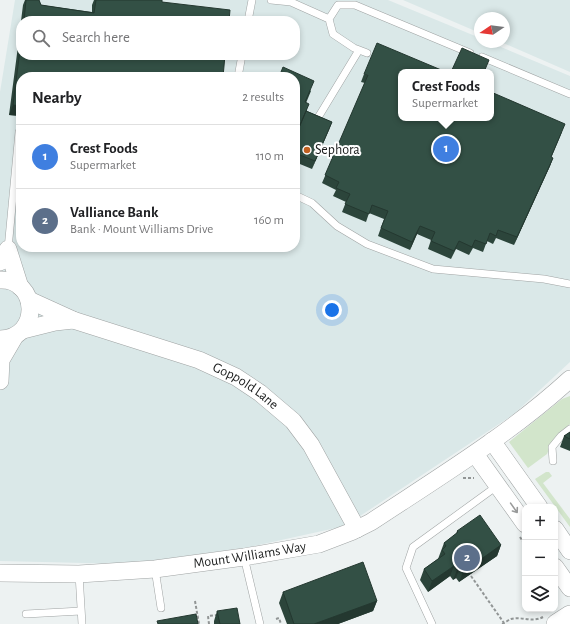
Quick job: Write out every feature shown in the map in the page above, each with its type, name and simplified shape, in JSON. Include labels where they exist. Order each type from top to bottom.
[{"type":"main road","points":[[551,620],[570,616]]},
{"type":"street","points":[[0,381],[1,360],[12,335],[28,322],[31,313],[25,293],[4,256]]},
{"type":"street","name":"Goppold Lane","points":[[0,280],[13,282],[25,293],[73,320],[199,360],[236,377],[260,393],[293,421],[311,445],[357,529]]},
{"type":"street","name":"Goppold Lane","points":[[12,335],[55,322],[73,320]]},
{"type":"street","points":[[537,504],[492,441],[569,382]]},
{"type":"street","name":"Mount Williams Way","points":[[0,573],[79,574],[155,569],[244,557],[318,544],[357,529],[370,522],[475,454],[492,441]]},
{"type":"street","points":[[475,454],[522,520]]},
{"type":"street","points":[[558,533],[570,551]]},
{"type":"street","points":[[558,571],[570,588]]},
{"type":"lane","points":[[249,16],[252,0]]},
{"type":"lane","points":[[271,0],[291,2],[329,19]]},
{"type":"lane","points":[[367,53],[359,50],[333,34],[329,19],[338,5],[355,5],[570,94]]},
{"type":"lane","points":[[319,116],[359,50]]},
{"type":"lane","points":[[239,72],[241,60]]},
{"type":"lane","points":[[4,256],[16,157]]},
{"type":"lane","points":[[300,197],[312,203],[336,226],[367,244],[434,269],[544,279],[570,284]]},
{"type":"lane","points":[[553,461],[552,446],[570,429]]},
{"type":"lane","points":[[432,624],[406,568],[413,547],[498,485]]},
{"type":"lane","points":[[244,557],[260,624]]},
{"type":"lane","points":[[155,569],[161,608]]},
{"type":"lane","points":[[79,574],[82,624]]},
{"type":"lane","points":[[26,614],[81,611]]},
{"type":"path","points":[[471,576],[503,623],[511,619],[551,620]]},
{"type":"path","points":[[195,601],[199,624]]},
{"type":"path","points":[[209,624],[208,616],[221,614]]},
{"type":"path","points":[[276,619],[280,618],[281,624]]},
{"type":"shaded area","points":[[15,0],[388,0],[474,36],[474,48],[503,48],[570,76],[570,362],[514,414],[345,526],[250,547],[127,564],[0,561],[0,92]]},
{"type":"shaded area","points":[[403,0],[570,0],[570,72],[510,46],[510,12],[474,12],[474,30]]},
{"type":"green space","points":[[570,396],[570,424],[556,436],[547,454],[528,468],[509,442],[562,399]]},
{"type":"green space","points":[[546,472],[549,472],[552,476],[543,483],[570,519],[570,527],[558,511],[558,504],[553,504],[535,479]]},
{"type":"building","points":[[26,0],[39,0],[41,5],[94,13],[96,0],[162,0],[162,2],[230,10],[229,16],[24,16]]},
{"type":"building","points":[[377,43],[439,69],[398,69],[398,121],[494,121],[494,93],[565,124],[551,157],[553,158],[517,237],[498,230],[496,236],[490,233],[486,244],[475,240],[472,247],[459,241],[454,251],[431,241],[435,232],[420,226],[412,242],[381,228],[388,211],[372,205],[369,214],[345,204],[350,194],[336,188],[339,182],[325,175],[368,75],[364,74]]},
{"type":"building","points":[[462,48],[489,60],[485,69],[452,69]]},
{"type":"building","points":[[19,60],[225,60],[223,72],[17,72]]},
{"type":"building","points":[[283,67],[294,72],[281,72]]},
{"type":"building","points":[[300,75],[314,81],[305,102],[309,104],[300,125]]},
{"type":"building","points":[[16,81],[16,105],[13,105]]},
{"type":"building","name":"Sephora","points":[[306,111],[332,122],[315,161],[300,155],[300,125]]},
{"type":"building","points":[[570,432],[570,439],[564,436]]},
{"type":"building","points":[[480,515],[501,545],[463,572],[460,567],[457,570],[454,566],[432,581],[424,569],[445,554],[442,550],[446,546],[444,543],[458,532],[457,531]]},
{"type":"building","points":[[363,562],[377,601],[314,624],[294,624],[283,592]]},
{"type":"building","points":[[237,608],[240,624],[220,624],[217,611]]},
{"type":"building","points":[[196,614],[198,624],[158,624],[157,621]]},
{"type":"place","name":"Crest Foods","points":[[446,149]]},
{"type":"place","name":"Sephora","points":[[307,150]]},
{"type":"place","name":"Valliance Bank","points":[[467,558]]}]
